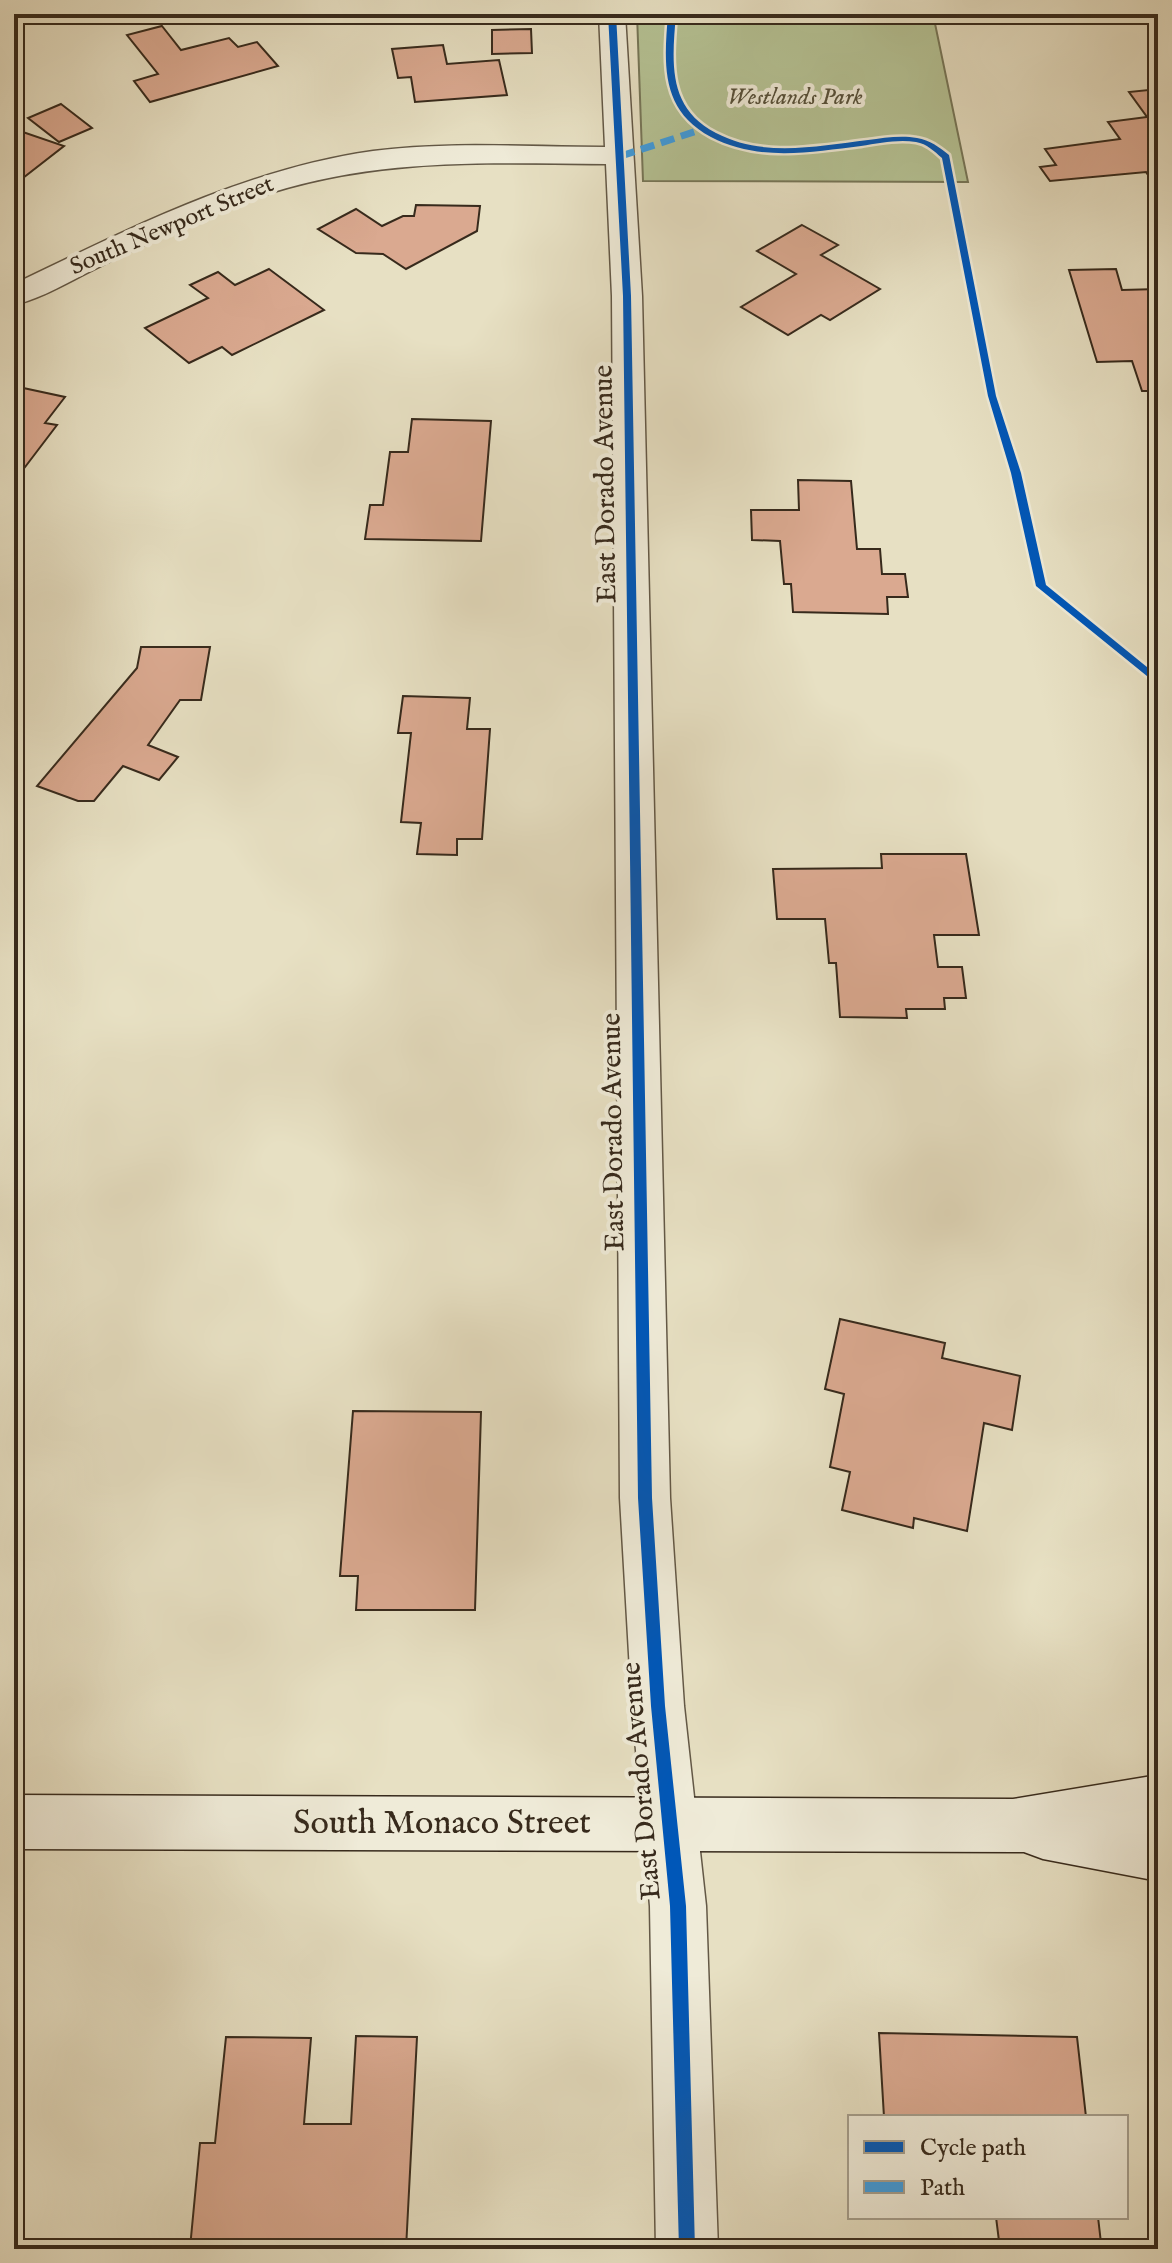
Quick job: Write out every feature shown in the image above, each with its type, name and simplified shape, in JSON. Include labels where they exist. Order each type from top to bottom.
[{"type":"street","name":"East Dorado Avenue","points":[[612,14],[621,156],[630,433],[645,1498],[658,1706],[678,1906],[687,2249]]},
{"type":"street","name":"South Newport Street","points":[[14,296],[205,206],[305,172],[399,157],[621,156]]},
{"type":"street","name":"South Monaco Street","points":[[14,1822],[1013,1826],[1158,1802]]},
{"type":"street","name":"South Monaco Street","points":[[1013,1826],[1158,1853]]},
{"type":"green space","name":"Westlands Park","points":[[637,14],[933,14],[968,182],[643,181]]},
{"type":"building","points":[[162,26],[181,50],[229,38],[238,47],[257,42],[278,66],[150,102],[134,81],[158,74],[127,35]]},
{"type":"building","points":[[531,29],[532,53],[492,54],[492,30]]},
{"type":"building","points":[[443,45],[447,64],[499,60],[507,95],[415,102],[411,77],[398,78],[392,49]]},
{"type":"building","points":[[1158,89],[1158,176],[1150,178],[1146,172],[1050,181],[1040,167],[1056,165],[1045,149],[1120,139],[1108,122],[1147,117],[1129,92]]},
{"type":"building","points":[[61,104],[92,128],[59,142],[28,118]]},
{"type":"building","points":[[14,129],[64,146],[14,185]]},
{"type":"building","points":[[416,205],[480,206],[477,231],[406,269],[383,254],[356,253],[318,229],[356,209],[382,226],[403,216],[414,216]]},
{"type":"building","points":[[802,225],[838,245],[821,255],[880,289],[830,320],[821,315],[788,335],[741,307],[796,274],[757,251]]},
{"type":"building","points":[[269,269],[324,310],[232,355],[222,347],[189,363],[145,328],[208,298],[190,285],[218,272],[235,285]]},
{"type":"building","points":[[1116,269],[1122,290],[1158,289],[1158,391],[1142,391],[1132,361],[1097,362],[1069,270]]},
{"type":"building","points":[[14,386],[65,397],[45,423],[57,425],[19,475],[14,474]]},
{"type":"building","points":[[412,419],[491,421],[481,541],[365,539],[370,505],[383,505],[390,452],[408,452]]},
{"type":"building","points":[[798,480],[851,481],[857,549],[880,549],[882,574],[905,574],[908,597],[887,597],[888,614],[793,612],[791,584],[784,584],[780,541],[752,540],[751,510],[799,510]]},
{"type":"building","points":[[141,647],[210,647],[201,700],[180,700],[148,745],[178,757],[159,780],[123,766],[94,801],[78,801],[37,786],[137,668]]},
{"type":"building","points":[[403,696],[470,698],[467,729],[490,729],[482,839],[457,839],[457,855],[417,854],[421,823],[401,822],[411,733],[398,733]]},
{"type":"building","points":[[881,854],[966,854],[979,935],[934,935],[938,967],[962,967],[966,998],[944,998],[945,1009],[906,1009],[907,1018],[840,1017],[836,963],[829,963],[825,919],[777,919],[773,869],[882,868]]},
{"type":"building","points":[[840,1319],[945,1343],[942,1358],[1020,1376],[1012,1430],[984,1423],[967,1531],[914,1518],[913,1528],[842,1510],[850,1472],[830,1467],[844,1394],[825,1389]]},
{"type":"building","points":[[353,1411],[481,1412],[475,1610],[356,1610],[358,1576],[340,1576]]},
{"type":"building","points":[[879,2033],[1077,2037],[1086,2115],[884,2115]]},
{"type":"building","points":[[356,2036],[417,2037],[406,2249],[190,2248],[200,2143],[215,2143],[226,2037],[311,2038],[304,2124],[351,2124]]},
{"type":"building","points":[[996,2219],[1098,2219],[1101,2243],[999,2241]]},
{"type":"marked path","points":[[621,156],[703,129]]},
{"type":"cycle path","points":[[612,14],[627,296],[645,1498],[658,1706],[678,1906],[687,2249]]},
{"type":"cycle path","points":[[672,14],[670,61],[673,88],[679,105],[690,119],[721,139],[777,151],[917,140],[932,145],[946,157],[992,396],[1016,473],[1041,586],[1158,681]]}]
